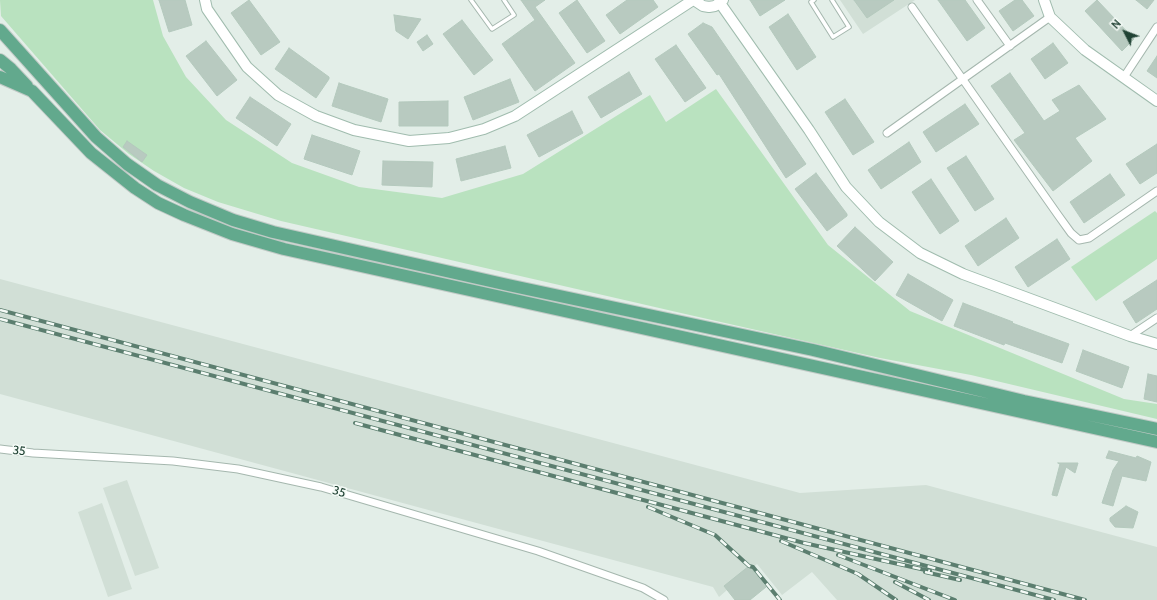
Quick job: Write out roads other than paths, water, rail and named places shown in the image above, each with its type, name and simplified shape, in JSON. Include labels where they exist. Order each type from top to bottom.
[{"type":"main road","points":[[0,30],[96,137],[127,164],[157,185],[190,202],[233,220],[273,232],[493,282],[813,350],[1024,401],[1157,429]]},
{"type":"main road","points":[[0,60],[11,69],[91,153],[135,188],[158,203],[232,234],[284,249],[1157,442]]},
{"type":"main road","points":[[0,77],[32,91]]},
{"type":"street","points":[[205,0],[208,9],[247,67],[278,95],[316,116],[354,130],[409,141],[449,138],[484,129],[515,116],[693,0],[698,4],[709,7],[722,2],[846,187],[879,222],[920,253],[963,274],[1130,336],[1157,344]]},
{"type":"street","points":[[977,0],[1010,46]]},
{"type":"street","points":[[1044,0],[1050,17],[1085,50],[1157,101]]},
{"type":"street","points":[[912,7],[1071,233],[1079,240],[1089,238],[1157,191]]},
{"type":"street","points":[[887,133],[1050,17]]},
{"type":"street","points":[[1124,77],[1157,27]]},
{"type":"street","points":[[1130,336],[1157,318]]},
{"type":"street","name":"35","points":[[0,449],[173,461],[238,469],[321,487],[538,551],[643,588],[664,600]]},
{"type":"lane","points":[[471,0],[492,29],[514,15],[504,0]]},
{"type":"lane","points":[[814,0],[811,2],[833,36],[849,27],[832,0]]},
{"type":"railway","points":[[0,310],[1085,600]]},
{"type":"railway","points":[[0,319],[1054,600]]},
{"type":"railway","points":[[355,423],[804,543],[930,571]]},
{"type":"railway","points":[[648,507],[715,535],[749,566],[753,567],[780,600]]},
{"type":"railway","points":[[781,541],[858,574],[896,600]]},
{"type":"railway","points":[[838,555],[955,600]]},
{"type":"railway","points":[[925,572],[960,580]]},
{"type":"railway","points":[[895,582],[929,600]]}]
